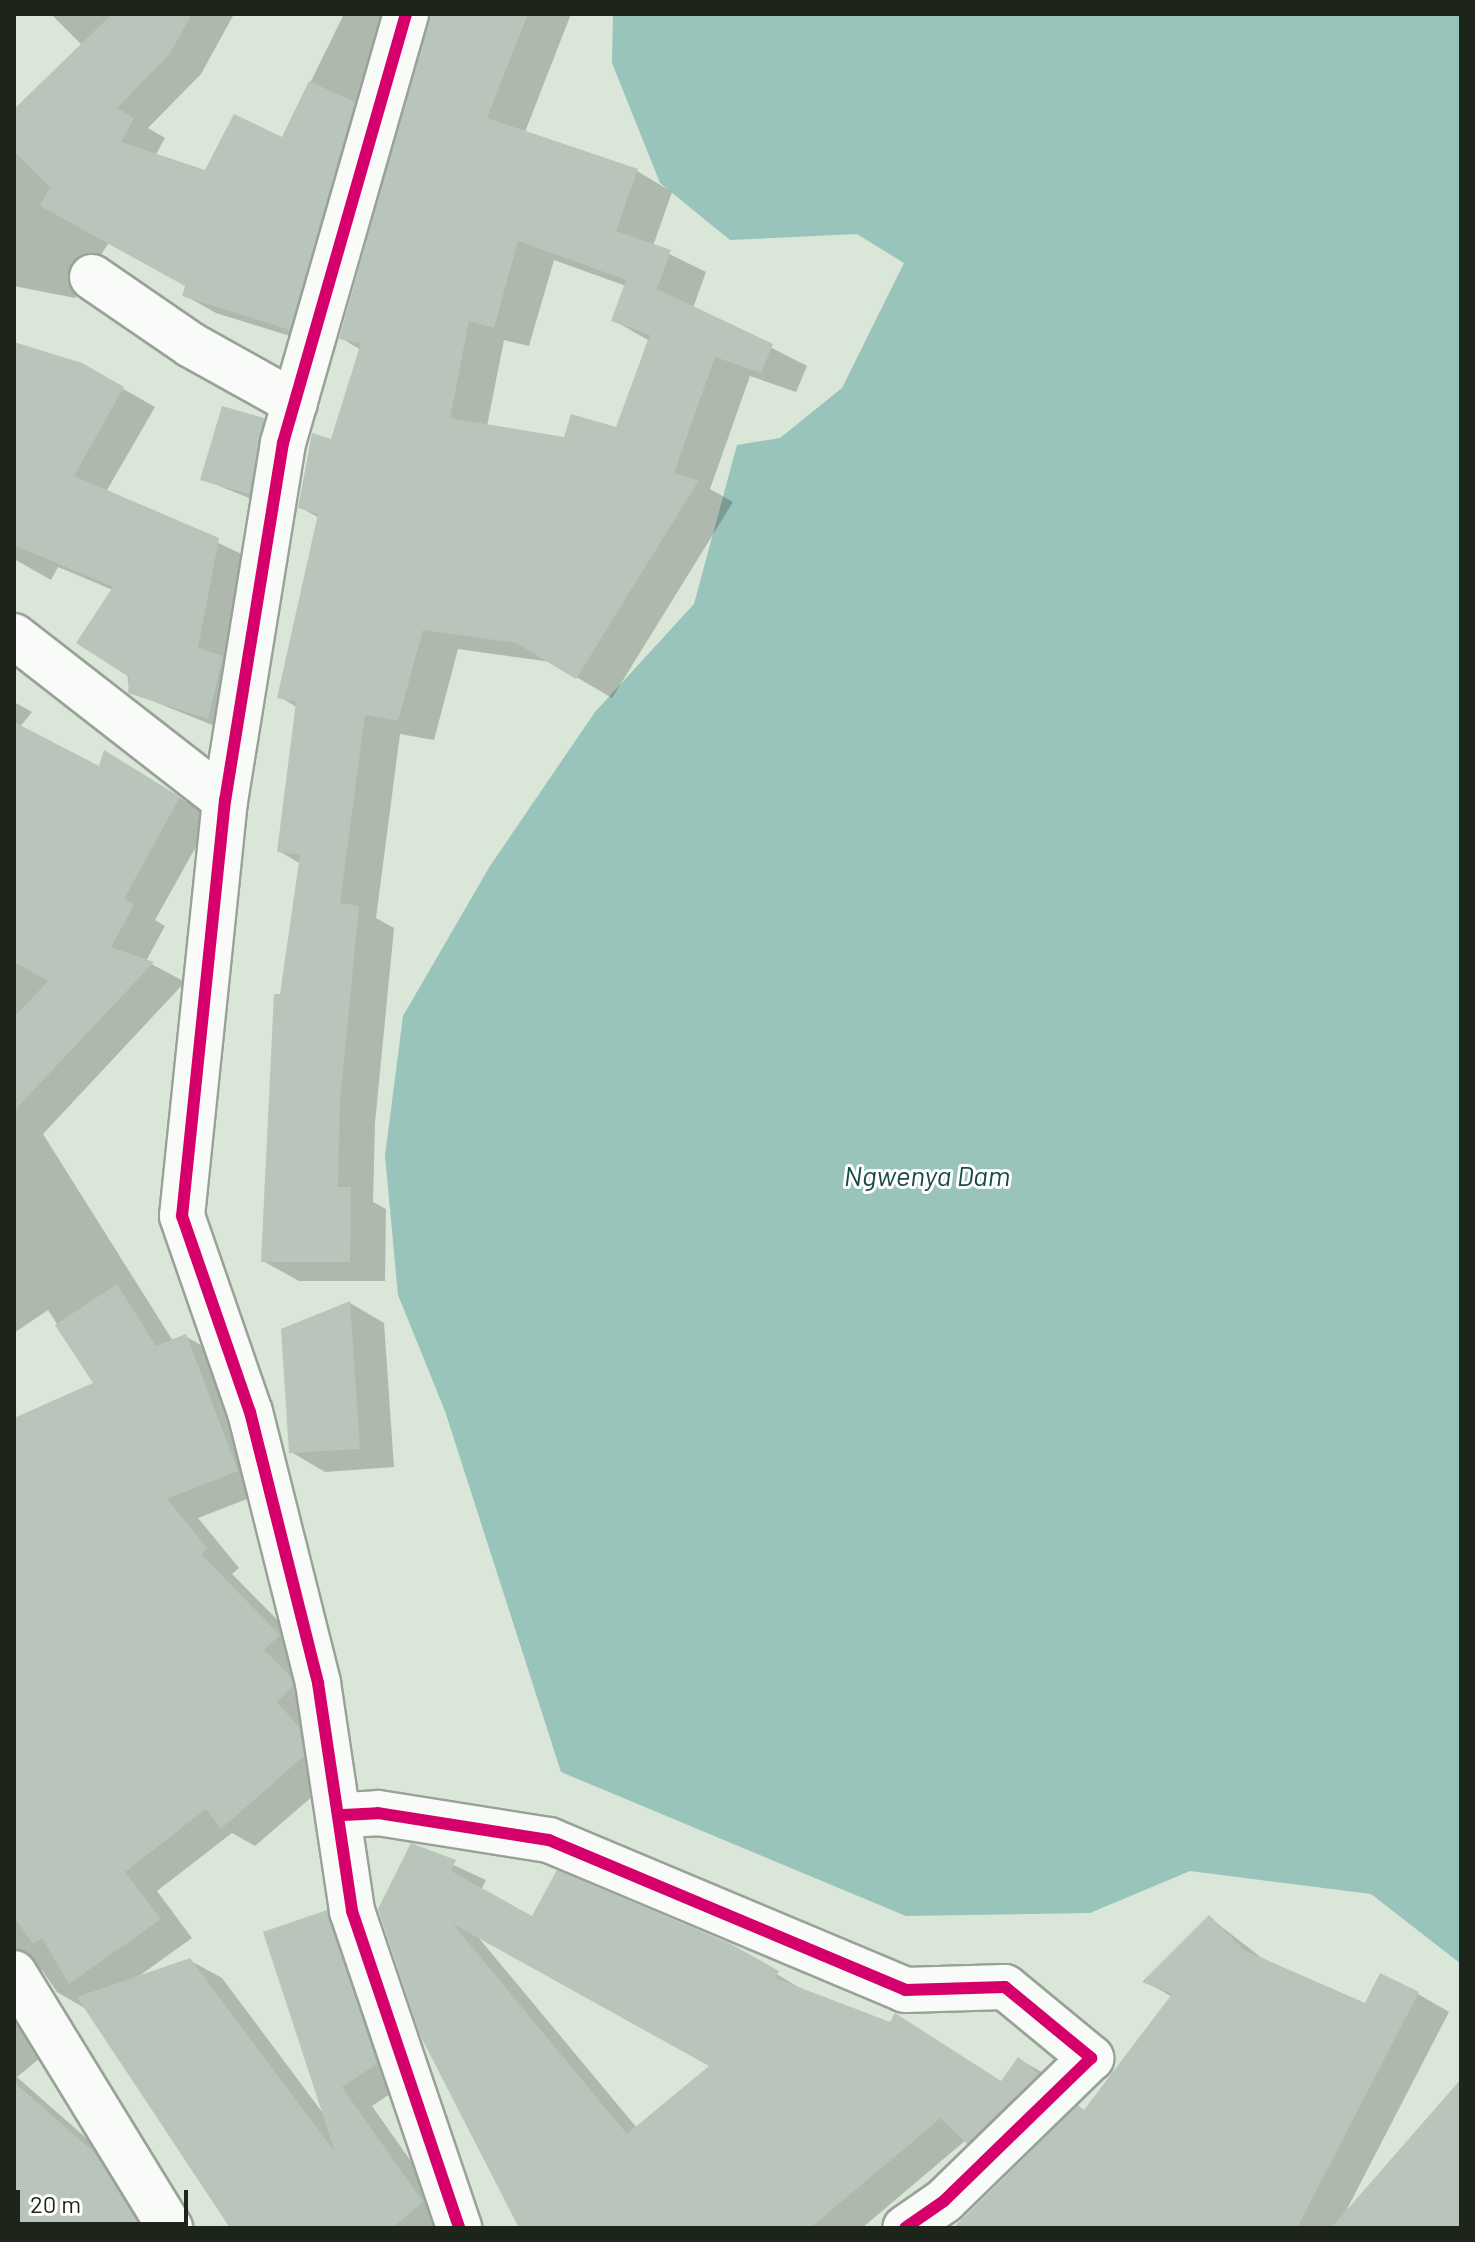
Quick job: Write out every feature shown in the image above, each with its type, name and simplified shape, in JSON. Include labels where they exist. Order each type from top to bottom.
[{"type":"street","points":[[406,14],[295,403],[225,800],[182,1216],[250,1412],[343,1815],[352,1911],[459,2228]]},
{"type":"street","points":[[92,277],[191,345],[295,403]]},
{"type":"street","points":[[14,636],[225,800]]},
{"type":"street","points":[[343,1815],[378,1813],[549,1840],[905,1990],[1005,1987],[1091,2058],[944,2201],[905,2228]]},
{"type":"street","points":[[14,1973],[170,2228]]},
{"type":"water","name":"Ngwenya Dam","points":[[613,14],[1461,14],[1461,1964],[1371,1894],[1190,1871],[1090,1913],[906,1916],[561,1772],[445,1411],[398,1295],[385,1156],[403,1016],[490,866],[595,712],[694,604],[737,445],[780,438],[842,388],[904,263],[857,234],[730,240],[660,183],[612,63]]},
{"type":"building","points":[[112,14],[192,14],[169,55],[117,108],[134,118],[121,142],[205,170],[234,114],[282,137],[309,81],[355,102],[290,330],[182,296],[185,286],[40,206],[50,187],[14,151],[14,109]]},
{"type":"building","points":[[430,14],[528,14],[487,118],[638,169],[616,231],[671,250],[657,289],[773,344],[761,373],[715,357],[674,473],[699,480],[576,679],[516,643],[423,630],[398,721],[365,715],[340,903],[359,906],[340,1102],[338,1187],[351,1187],[350,1262],[261,1262],[274,994],[280,994],[300,855],[277,852],[296,702],[277,698],[318,514],[298,508],[312,433],[331,439],[361,343],[339,339]],"holes":[[[518,241],[626,280],[611,321],[650,335],[616,427],[571,414],[564,437],[450,418],[469,321],[494,328]]]},
{"type":"building","points":[[14,342],[82,363],[124,387],[74,476],[219,538],[198,648],[223,656],[208,719],[128,693],[129,677],[76,643],[113,587],[14,545]]},
{"type":"building","points":[[222,406],[264,418],[249,494],[200,480]]},
{"type":"building","points":[[14,722],[99,766],[104,750],[180,797],[124,899],[134,905],[111,947],[154,962],[14,1111],[14,1017],[48,981],[14,962]]},
{"type":"building","points":[[117,1284],[156,1346],[186,1334],[238,1471],[167,1499],[208,1549],[201,1554],[280,1635],[264,1650],[291,1677],[293,1686],[277,1702],[299,1727],[304,1756],[221,1829],[206,1809],[125,1872],[161,1919],[69,1984],[42,1938],[33,1944],[14,1917],[14,1418],[93,1383],[55,1325]]},
{"type":"building","points":[[350,1301],[360,1449],[289,1453],[281,1329]]},
{"type":"building","points":[[411,1843],[456,1860],[451,1871],[532,1916],[557,1870],[731,1944],[779,1971],[775,1978],[890,2022],[895,2013],[1001,2081],[1018,2057],[1039,2074],[967,2144],[941,2118],[810,2228],[519,2228],[420,2035],[378,1909]],"holes":[[[453,1924],[709,2066],[627,2134]]]},
{"type":"building","points":[[327,1910],[377,2064],[342,2087],[423,2202],[392,2228],[230,2228],[77,1997],[190,1958],[335,2152],[263,1932]]},
{"type":"building","points":[[1209,1915],[1244,1950],[1365,2003],[1380,1973],[1419,1992],[1297,2228],[953,2228],[1078,2105],[1084,2110],[1172,1994],[1142,1982]]},
{"type":"building","points":[[1461,2079],[1461,2228],[1331,2228]]},
{"type":"building","points":[[14,2082],[95,2153],[141,2228],[14,2228]]},
{"type":"cycle path","points":[[406,14],[283,443],[225,800],[182,1216],[250,1412],[318,1683],[352,1911],[459,2228]]},
{"type":"cycle path","points":[[343,1815],[378,1813],[549,1840],[905,1990],[1005,1987],[1091,2058],[944,2201],[905,2228]]}]
